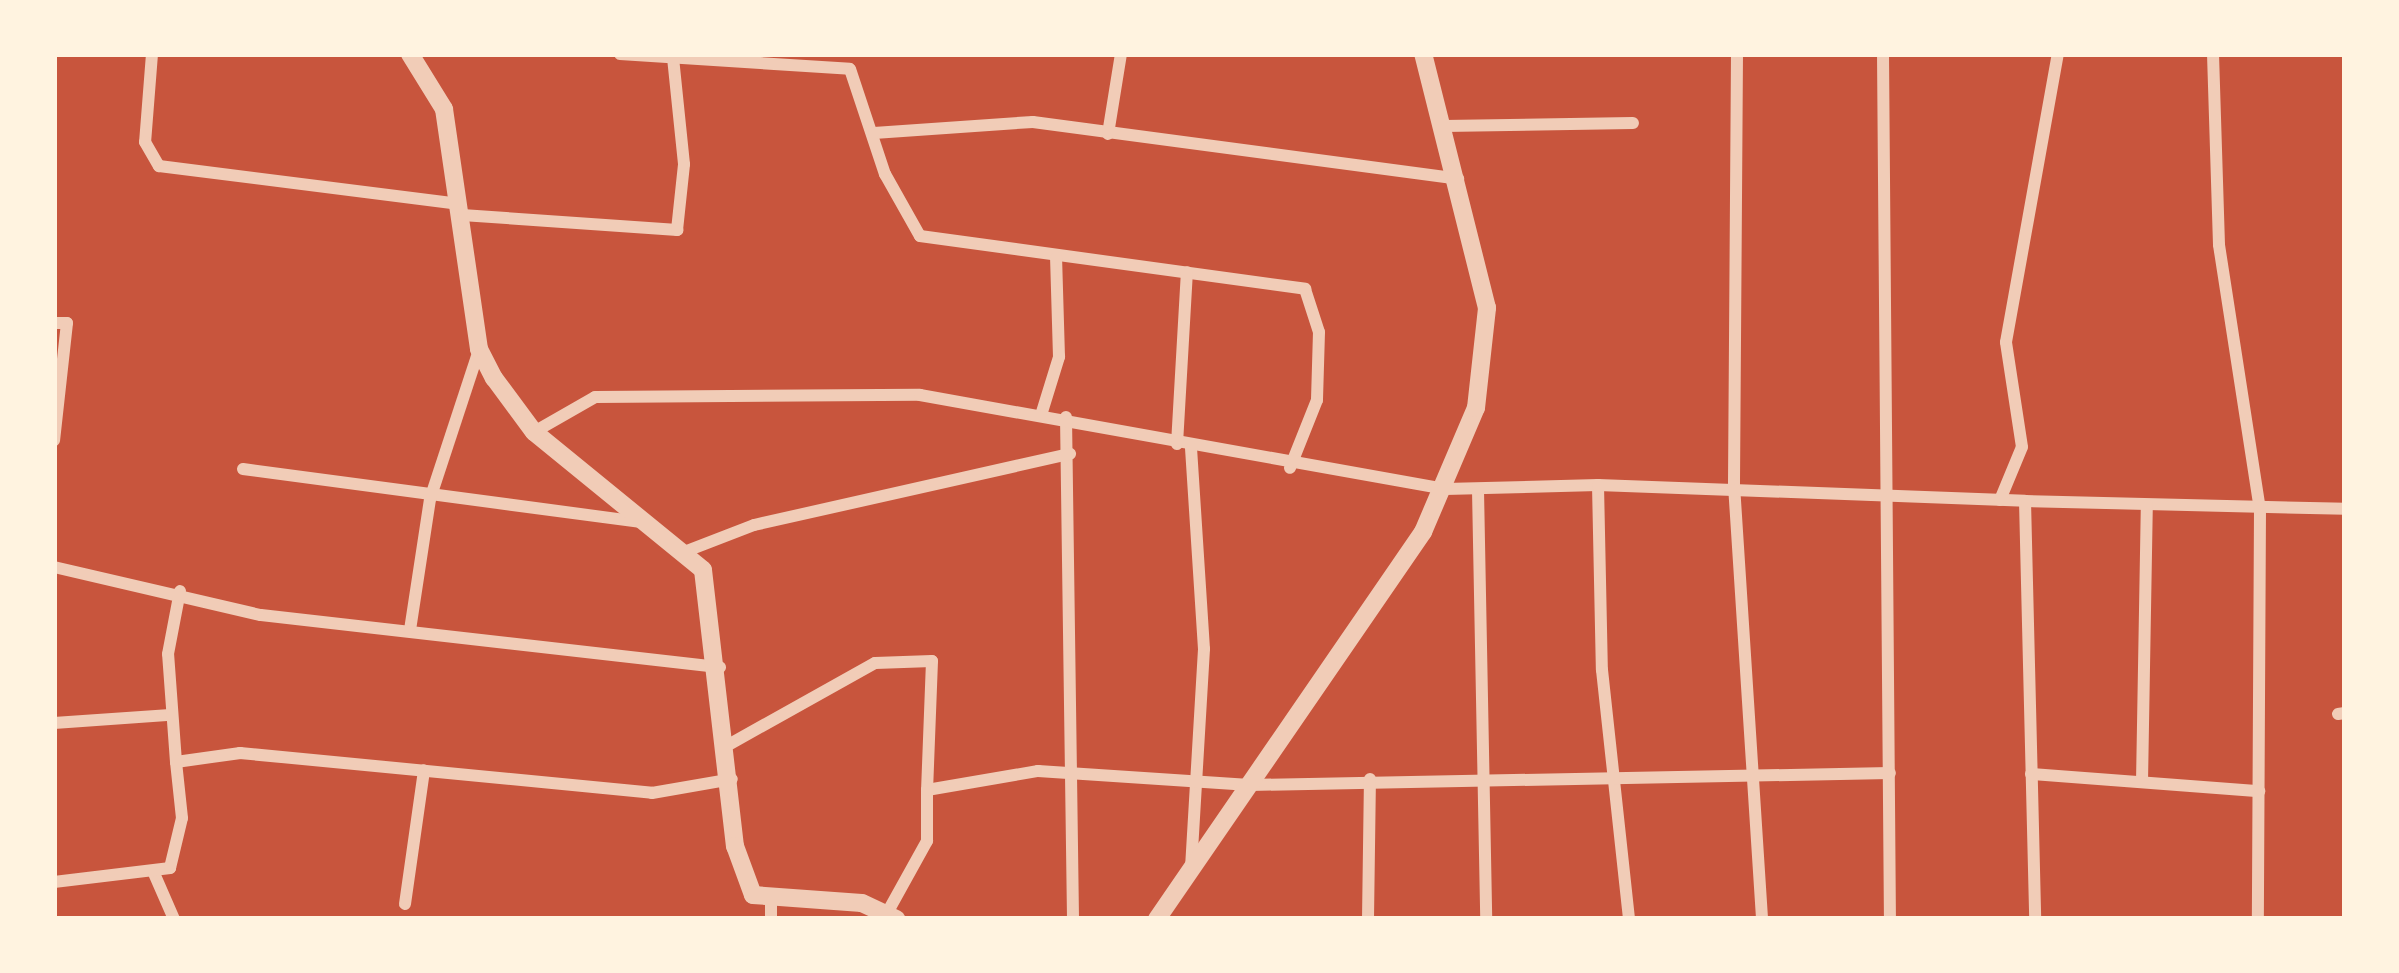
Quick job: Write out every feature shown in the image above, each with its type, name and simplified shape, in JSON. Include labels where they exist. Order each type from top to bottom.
[{"type":"street","points":[[152,54],[145,142],[159,166],[461,209],[677,230],[684,164],[673,58]]},
{"type":"street","points":[[620,54],[816,63],[850,69],[920,236],[1305,289],[1319,332],[1317,400],[1289,468]]},
{"type":"street","points":[[816,63],[831,54]]},
{"type":"street","points":[[1108,134],[1121,54]]},
{"type":"street","points":[[1157,919],[1191,876],[1445,489],[1486,365],[1487,308],[1459,179],[1423,54]]},
{"type":"street","points":[[1738,54],[1733,485],[1756,774],[1762,919]]},
{"type":"street","points":[[1883,54],[1880,493],[1890,919]]},
{"type":"street","points":[[2000,500],[2022,447],[2006,372],[2017,256],[2052,126],[2058,54]]},
{"type":"street","points":[[2212,54],[2219,245],[2260,509],[2258,919]]},
{"type":"street","points":[[410,630],[430,499],[479,349],[444,109],[418,55]]},
{"type":"street","points":[[874,133],[944,120],[1108,134],[1459,179]]},
{"type":"street","points":[[1444,125],[1633,123]]},
{"type":"street","points":[[1042,412],[1058,357],[1056,258]]},
{"type":"street","points":[[1187,272],[1184,446],[1204,649],[1191,876]]},
{"type":"street","points":[[54,323],[68,323],[54,440]]},
{"type":"street","points":[[479,349],[534,431],[703,570],[722,667],[730,744],[734,779],[735,846],[753,896],[891,917],[927,841],[932,661],[875,663],[730,744]]},
{"type":"street","points":[[534,431],[618,397],[920,395],[1042,412],[1289,468],[1445,489],[1733,485],[2025,501],[2345,509]]},
{"type":"street","points":[[1066,417],[1073,919]]},
{"type":"street","points":[[684,552],[754,525],[1070,454]]},
{"type":"street","points":[[243,469],[430,499],[652,524]]},
{"type":"street","points":[[1598,485],[1629,919]]},
{"type":"street","points":[[1478,490],[1486,919]]},
{"type":"street","points":[[2025,501],[2035,919]]},
{"type":"street","points":[[2142,782],[2146,505]]},
{"type":"street","points":[[54,567],[180,591],[261,615],[722,667]]},
{"type":"street","points":[[54,882],[170,868],[182,818],[167,716],[180,591]]},
{"type":"street","points":[[54,723],[167,716]]},
{"type":"street","points":[[176,762],[240,753],[652,794],[734,779]]},
{"type":"street","points":[[405,904],[424,770]]},
{"type":"street","points":[[927,790],[1073,772],[1250,785],[1485,776],[1617,780],[1890,773]]},
{"type":"street","points":[[2031,774],[2259,791]]},
{"type":"street","points":[[1368,919],[1370,779]]},
{"type":"street","points":[[153,871],[174,919]]},
{"type":"street","points":[[771,898],[771,919]]}]
